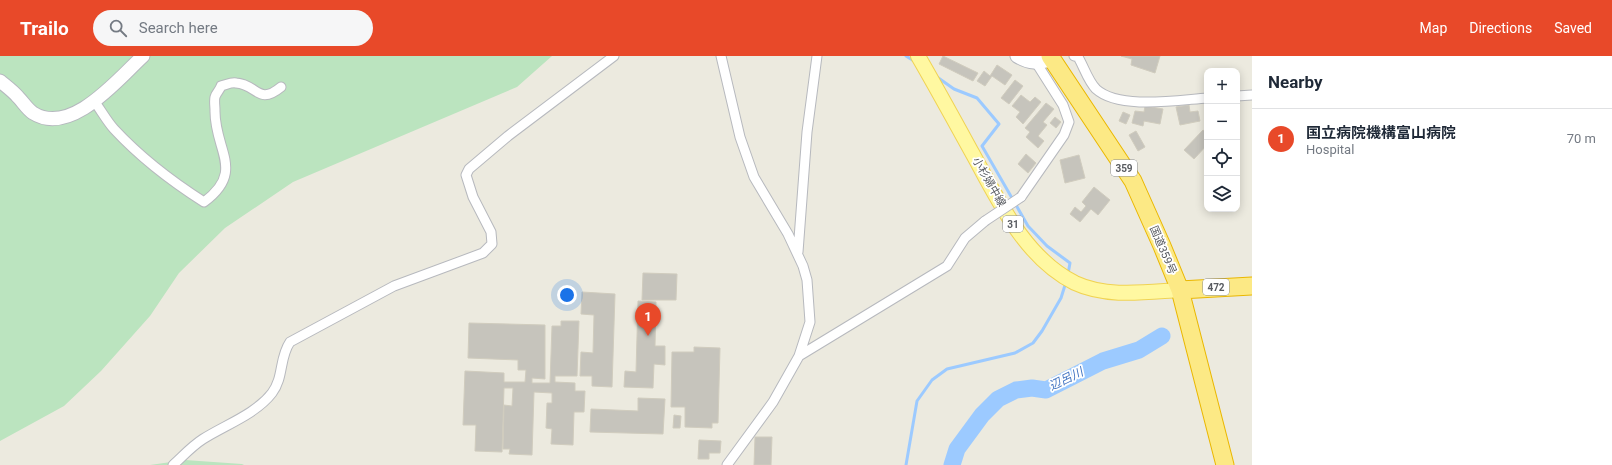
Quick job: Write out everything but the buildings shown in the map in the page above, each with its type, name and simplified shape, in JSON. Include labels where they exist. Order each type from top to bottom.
[{"type":"highway","name":"国道359号","points":[[1050,59],[1133,181],[1180,290],[1225,465]]},
{"type":"highway","name":"472","points":[[1180,290],[1252,286]]},
{"type":"main road","name":"小杉婦中線","points":[[918,56],[1012,223],[1032,250],[1051,267],[1076,283],[1098,290],[1126,293],[1180,290]]},
{"type":"street","points":[[0,81],[33,113],[48,118],[66,116],[78,112],[94,101],[142,56]]},
{"type":"street","points":[[173,465],[202,440],[253,409],[270,395],[278,384],[284,351],[290,342],[394,286],[484,253],[492,244],[491,232],[474,197],[466,175],[469,168],[508,136],[614,56]]},
{"type":"street","points":[[721,56],[740,137],[754,177],[798,254],[807,280],[810,322],[799,356],[773,402],[727,465]]},
{"type":"street","points":[[798,254],[807,132],[817,56]]},
{"type":"street","points":[[799,356],[947,266],[964,238],[985,221],[1021,197],[1064,135],[1069,122],[1050,59],[1024,60],[1017,56]]},
{"type":"street","points":[[1074,56],[1078,57],[1095,88],[1106,97],[1120,100],[1162,102],[1204,98]]},
{"type":"street","points":[[94,101],[114,130],[136,151],[170,180],[204,202],[214,195],[226,177],[227,167],[215,122],[215,98],[221,86],[234,82],[241,83],[260,95],[274,93],[282,87]]},
{"type":"street","points":[[1240,96],[1252,95]]},
{"type":"green space","points":[[0,56],[552,56],[517,87],[293,182],[225,228],[179,273],[150,316],[101,371],[64,406],[0,441]]},
{"type":"green space","points":[[185,460],[242,464],[244,465],[150,465]]},
{"type":"waterway","points":[[906,56],[914,61]]},
{"type":"waterway","points":[[937,77],[954,89],[977,98],[999,124],[982,146],[1028,226],[1047,246],[1070,263],[1068,274]]},
{"type":"waterway","points":[[906,465],[917,401],[932,380],[947,369],[1015,353],[1033,343],[1042,331],[1061,298],[1066,282]]},
{"type":"waterway","name":"辺呂川","points":[[952,465],[957,449],[982,415],[998,399],[1016,390],[1032,388],[1046,390],[1103,361],[1139,350],[1162,336]]},
{"type":"place","name":"国立病院機構富山病院","points":[[648,336]]}]
